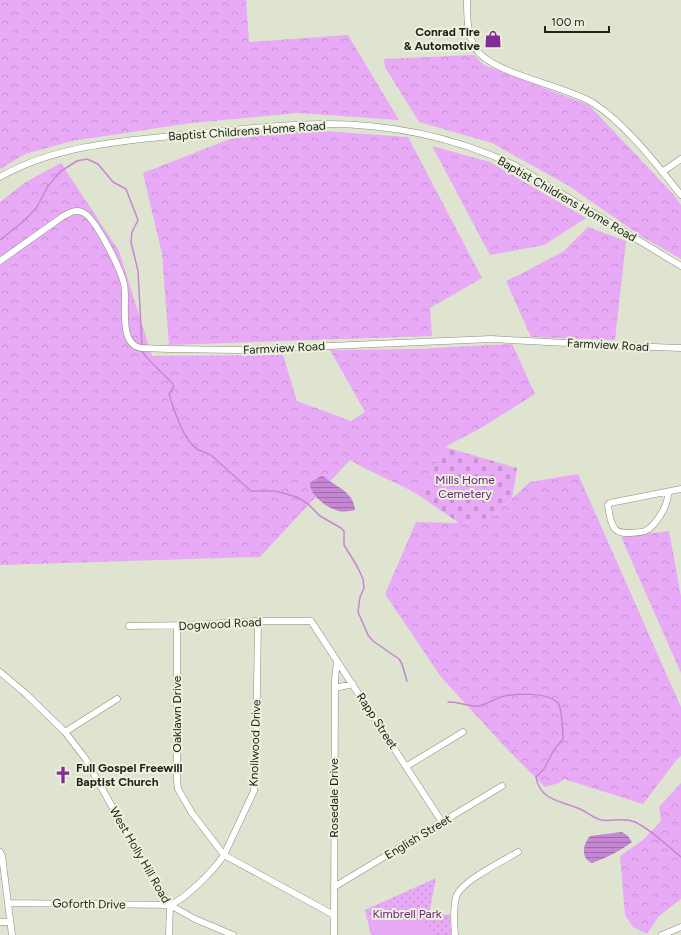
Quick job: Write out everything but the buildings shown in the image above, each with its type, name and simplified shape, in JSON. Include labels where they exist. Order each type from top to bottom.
[{"type":"street","points":[[467,0],[469,32],[480,54],[486,59],[504,68],[568,91],[593,103],[628,134],[681,195]]},
{"type":"street","name":"Baptist Childrens Home Road","points":[[0,177],[30,162],[47,157],[119,142],[234,130],[312,124],[355,125],[392,129],[448,140],[505,161],[548,185],[681,266]]},
{"type":"street","points":[[662,172],[681,159]]},
{"type":"street","name":"Farmview Road","points":[[0,261],[72,211],[87,214],[95,225],[119,269],[124,285],[124,321],[128,336],[136,347],[143,348],[238,350],[491,339],[681,348]]},
{"type":"street","points":[[668,492],[664,510],[646,531],[624,533],[619,532],[612,525],[608,505],[610,503],[668,492],[681,490]]},
{"type":"street","name":"Dogwood Road","points":[[129,626],[177,626],[311,621]]},
{"type":"street","name":"Rapp Street","points":[[311,621],[407,766],[442,822]]},
{"type":"street","name":"Knollwood Drive","points":[[170,904],[184,897],[218,864],[224,855],[254,791],[256,767],[258,622]]},
{"type":"street","name":"Oaklawn Drive","points":[[177,626],[178,789],[192,813],[224,855],[334,915]]},
{"type":"street","name":"Rosedale Drive","points":[[334,935],[335,669],[337,661]]},
{"type":"street","name":"West Holly Hill Road","points":[[0,672],[26,694],[65,732],[85,758],[140,857],[170,904],[169,935]]},
{"type":"street","points":[[335,688],[353,684]]},
{"type":"street","points":[[65,732],[117,699]]},
{"type":"street","points":[[407,766],[463,732]]},
{"type":"street","name":"English Street","points":[[334,887],[502,786]]},
{"type":"street","points":[[0,852],[2,856],[12,935]]},
{"type":"street","points":[[455,935],[454,907],[456,896],[459,891],[466,883],[518,852]]},
{"type":"street","name":"Goforth Drive","points":[[8,903],[170,904]]},
{"type":"street","points":[[170,904],[195,918],[233,935]]},
{"type":"street","points":[[0,922],[10,922]]},
{"type":"street","points":[[662,935],[681,927]]},
{"type":"green space","points":[[0,0],[246,0],[249,42],[348,35],[399,120],[298,113],[191,123],[72,141],[25,154],[0,169]]},
{"type":"green space","points":[[474,55],[484,65],[589,105],[673,194],[681,205],[681,259],[641,236],[569,186],[492,143],[419,122],[385,67],[384,59]]},
{"type":"green space","points":[[309,130],[408,137],[482,278],[430,308],[432,336],[169,345],[162,254],[143,173],[230,139]]},
{"type":"green space","points":[[432,146],[490,162],[586,218],[544,245],[490,255]]},
{"type":"green space","points":[[61,163],[119,251],[152,356],[283,355],[297,401],[351,421],[365,412],[330,350],[417,349],[512,344],[535,394],[481,428],[445,447],[420,496],[350,460],[260,557],[0,565],[0,202],[26,182]]},
{"type":"green space","points":[[588,227],[626,241],[615,340],[531,337],[506,281],[564,251]]},
{"type":"green space","name":"Mills Home Cemetery","points":[[445,447],[517,468],[512,498],[492,517],[459,523],[420,496]]},
{"type":"green space","points":[[578,474],[681,707],[681,756],[643,804],[564,779],[559,783],[545,787],[507,749],[441,677],[385,594],[416,522],[459,523],[492,517],[530,482]]},
{"type":"green space","points":[[669,531],[681,596],[681,673],[621,537]]},
{"type":"green space","points":[[681,783],[681,899],[659,916],[647,934],[633,927],[625,915],[620,856],[643,840],[661,821],[659,807]]},
{"type":"green space","name":"Kimbrell Park","points":[[436,878],[429,914],[450,915],[451,935],[371,935],[365,910]]},
{"type":"green space","points":[[398,911],[424,921],[431,929],[433,935],[374,935],[369,920]]},
{"type":"shaded area","points":[[321,476],[350,496],[355,510],[346,512],[338,511],[328,506],[315,496],[310,487],[310,483]]},
{"type":"shaded area","points":[[622,832],[628,836],[632,842],[602,859],[592,863],[588,861],[584,854],[584,847],[590,836]]},
{"type":"waterway","points":[[0,240],[24,221],[37,207],[48,186],[61,171],[77,161],[87,159],[98,164],[113,182],[126,189],[138,220],[132,232],[131,242],[138,271],[142,347]]},
{"type":"waterway","points":[[142,351],[173,384],[174,386],[169,394],[183,432],[192,445],[212,456],[251,491],[275,491],[297,497],[308,504],[320,516],[344,531],[344,545],[363,579],[364,588],[360,597],[358,612],[368,635],[373,641],[399,659],[407,681]]},
{"type":"waterway","points":[[448,702],[478,706],[501,697],[523,694],[539,695],[553,699],[559,706],[563,739],[554,750],[544,769],[536,777],[538,785],[542,791],[547,796],[580,809],[598,819],[626,820],[635,822],[653,833],[681,857]]},
{"type":"place","name":"Conrad Tire & Automotive","points":[[493,39]]},
{"type":"place","name":"Full Gospel Freewill Baptist Church","points":[[63,775]]}]
